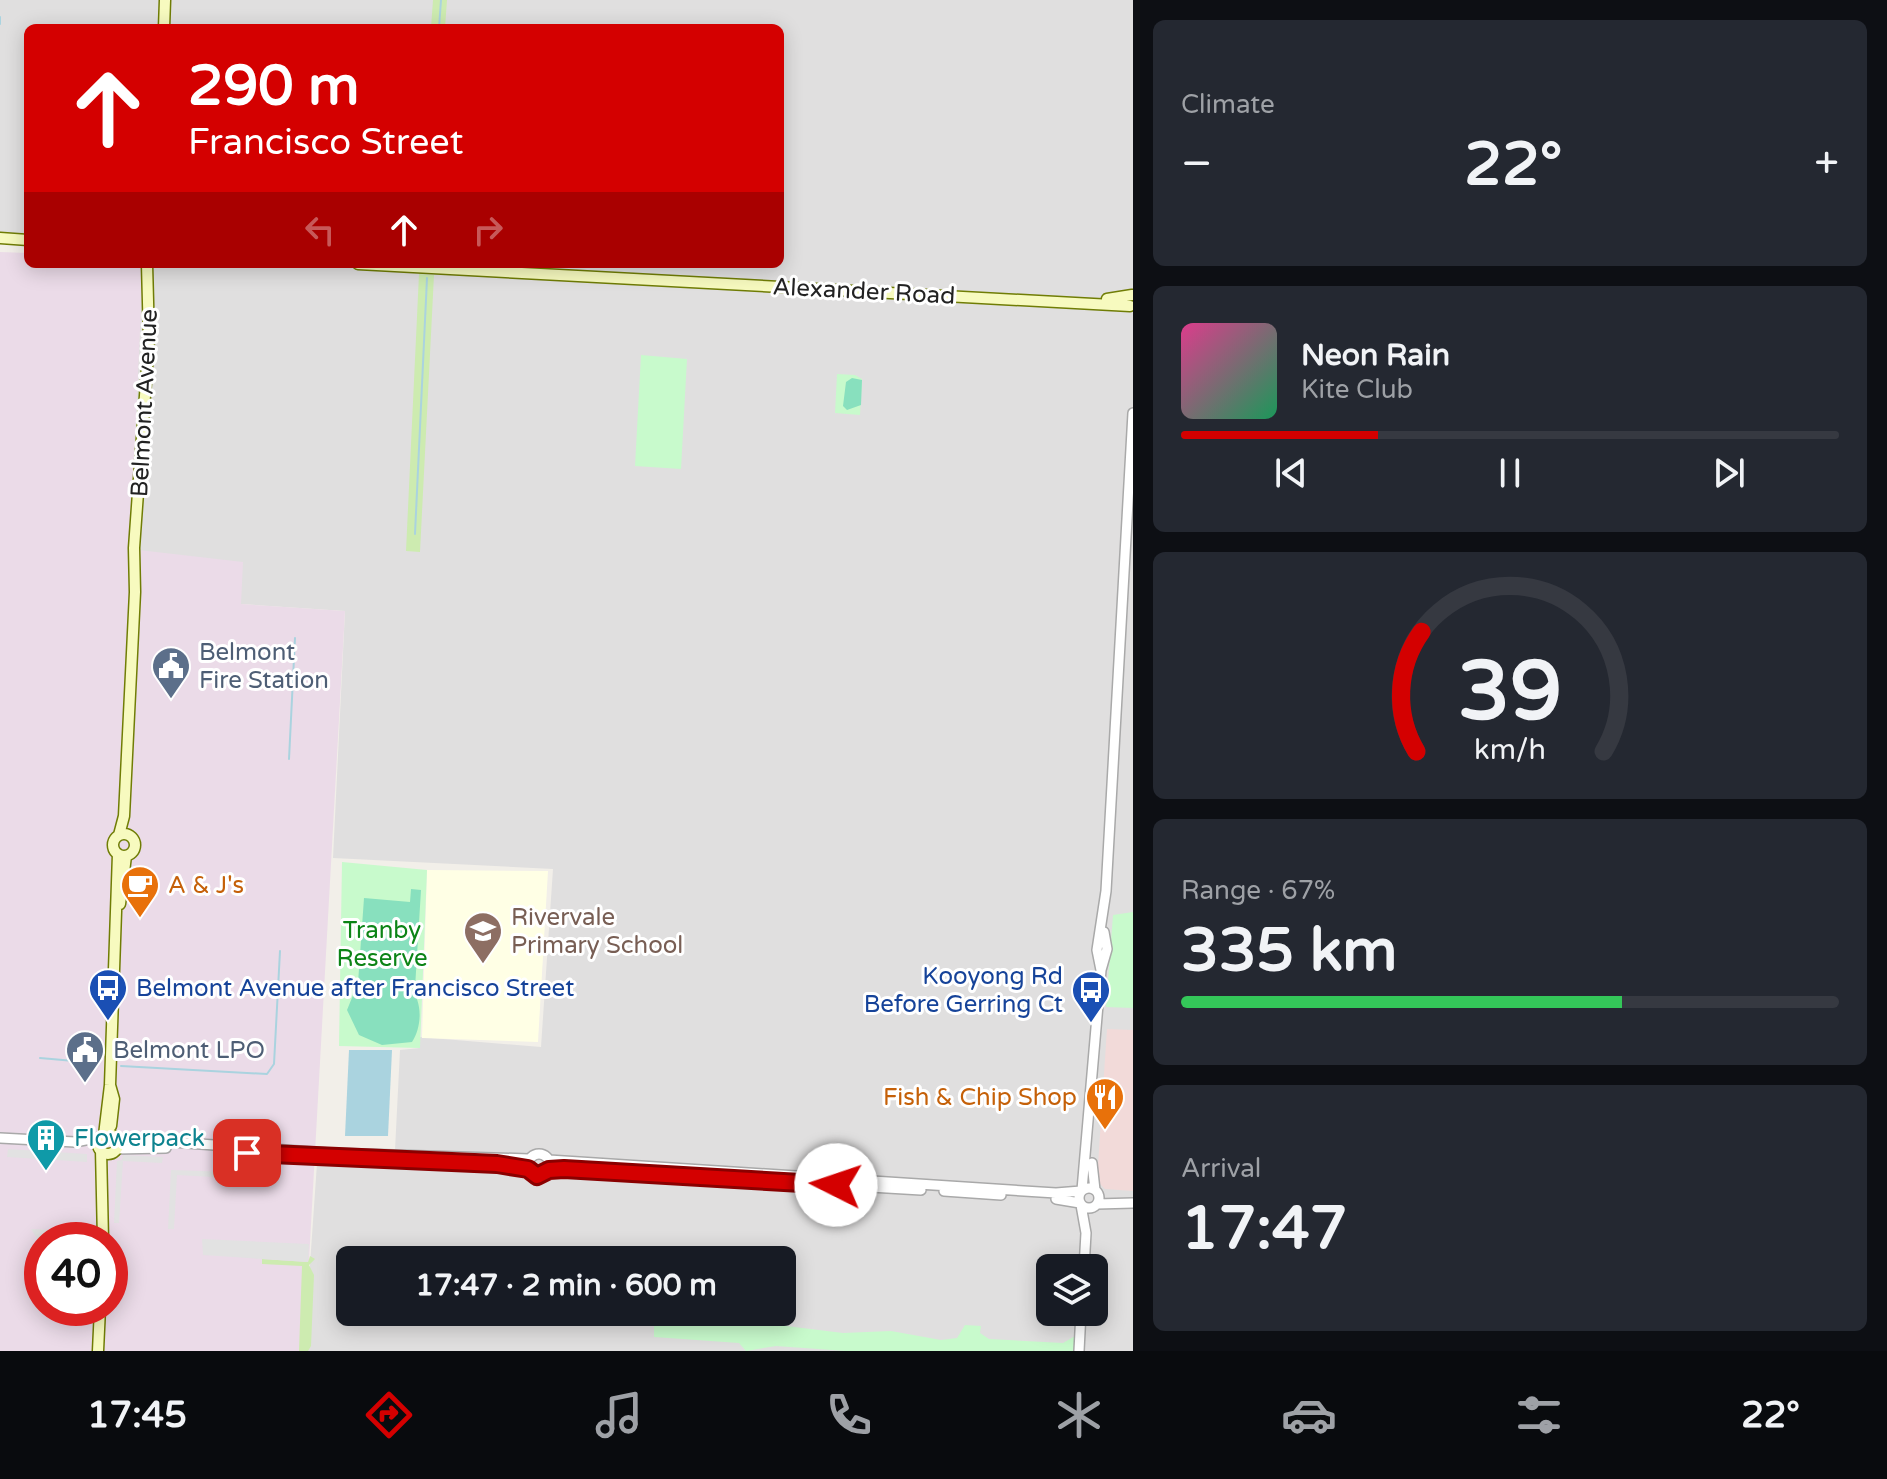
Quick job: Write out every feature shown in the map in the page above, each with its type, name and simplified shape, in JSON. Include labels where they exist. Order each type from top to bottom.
[{"type":"main road","points":[[164,24],[165,0]]},
{"type":"main road","points":[[0,241],[24,240]]},
{"type":"main road","points":[[0,241],[24,245]]},
{"type":"main road","name":"Belmont Avenue","points":[[124,835],[147,268]]},
{"type":"main road","name":"Belmont Avenue","points":[[149,282],[154,268]]},
{"type":"main road","name":"Alexander Road","points":[[434,268],[1132,305]]},
{"type":"main road","name":"Alexander Road","points":[[528,268],[1103,299],[1132,305]]},
{"type":"main road","points":[[103,1222],[122,855],[113,844],[124,835],[135,847],[122,855]]},
{"type":"main road","points":[[98,1351],[99,1326]]},
{"type":"street","points":[[1086,1233],[1080,1204],[1098,1016],[1101,970],[1097,950],[1103,930],[1133,413]]},
{"type":"street","points":[[1085,1254],[1086,1233],[1096,1198],[1092,1169],[1101,1027],[1098,1016]]},
{"type":"street","points":[[0,1138],[529,1164],[541,1154],[549,1165]]},
{"type":"street","points":[[529,1164],[537,1176],[549,1165],[1056,1193],[1082,1190],[1096,1198]]},
{"type":"street","points":[[549,1165],[925,1190],[1080,1204],[1096,1198],[1133,1200]]},
{"type":"street","points":[[1079,1351],[1080,1326]]},
{"type":"shaded area","points":[[0,0],[1133,0],[1133,1351],[304,1351],[318,1149],[395,1150],[400,1050],[420,1048],[419,1037],[541,1047],[553,869],[333,858],[345,611],[240,604],[129,549],[143,268],[784,268],[784,24],[24,24],[24,240],[0,236]]},
{"type":"shaded area","points":[[0,252],[24,253],[24,268],[143,268],[130,549],[243,562],[241,604],[345,611],[304,1351],[0,1351]]},
{"type":"shaded area","name":"Rivervale Primary School","points":[[427,870],[548,871],[538,1042],[422,1038]]},
{"type":"shaded area","points":[[1107,1029],[1133,1030],[1133,1191],[1105,1189],[1097,1181]]},
{"type":"shaded area","points":[[8,1149],[87,1154],[87,1162],[7,1157]]},
{"type":"shaded area","points":[[123,1155],[163,1157],[162,1163],[123,1161],[119,1222],[114,1222],[117,1161],[122,1160]]},
{"type":"shaded area","points":[[171,1170],[230,1172],[230,1178],[177,1175],[174,1229],[168,1229]]},
{"type":"shaded area","points":[[202,1239],[309,1244],[308,1262],[203,1255]]},
{"type":"green space","points":[[433,0],[447,0],[445,24],[431,24]]},
{"type":"green space","points":[[419,274],[434,275],[420,552],[406,551]]},
{"type":"green space","points":[[641,355],[687,359],[681,469],[635,466]]},
{"type":"green space","points":[[837,374],[855,375],[862,379],[860,415],[835,413]]},
{"type":"green space","points":[[852,378],[862,380],[861,405],[847,410],[843,406],[846,382]]},
{"type":"green space","name":"Tranby Reserve","points":[[342,862],[427,870],[420,1048],[339,1046]]},
{"type":"green space","points":[[411,889],[421,890],[415,988],[410,988],[419,1007],[419,1022],[412,1042],[382,1045],[359,1035],[347,1010],[358,983],[364,898],[410,902]]},
{"type":"green space","points":[[1133,912],[1133,1008],[1106,1007],[1113,915]]},
{"type":"green space","points":[[310,1256],[315,1259],[309,1265],[314,1275],[311,1346],[308,1351],[299,1351],[302,1266],[262,1264],[262,1259],[308,1262]]},
{"type":"green space","points":[[965,1325],[981,1326],[980,1333],[989,1339],[1063,1343],[1075,1336],[1074,1351],[846,1351],[776,1346],[746,1351],[739,1343],[654,1337],[654,1326],[786,1326],[843,1333],[891,1331],[941,1340],[957,1338]]},
{"type":"water","points":[[349,1050],[392,1050],[388,1136],[345,1136]]},
{"type":"waterway","points":[[439,24],[441,0]]},
{"type":"waterway","points":[[0,17],[0,24]]},
{"type":"waterway","points":[[415,534],[427,278]]},
{"type":"waterway","points":[[289,759],[295,638]]},
{"type":"waterway","points":[[121,1066],[267,1074],[274,1064],[280,951]]},
{"type":"waterway","points":[[40,1058],[97,1063]]},
{"type":"place","name":"Belmont Fire Station","points":[[171,700]]},
{"type":"place","name":"A & J's","points":[[140,919]]},
{"type":"place","name":"Rivervale Primary School","points":[[483,965]]},
{"type":"place","name":"Belmont Avenue after Francisco Street","points":[[108,1022]]},
{"type":"place","name":"Kooyong Rd Before Gerring Ct","points":[[1091,1024]]},
{"type":"place","name":"Belmont LPO","points":[[85,1084]]},
{"type":"place","name":"Fish & Chip Shop","points":[[1105,1131]]},
{"type":"place","name":"Flowerpack","points":[[46,1172]]},
{"type":"route","points":[[247,1153],[497,1164],[528,1169],[537,1176],[549,1170],[564,1169],[836,1185]]}]
